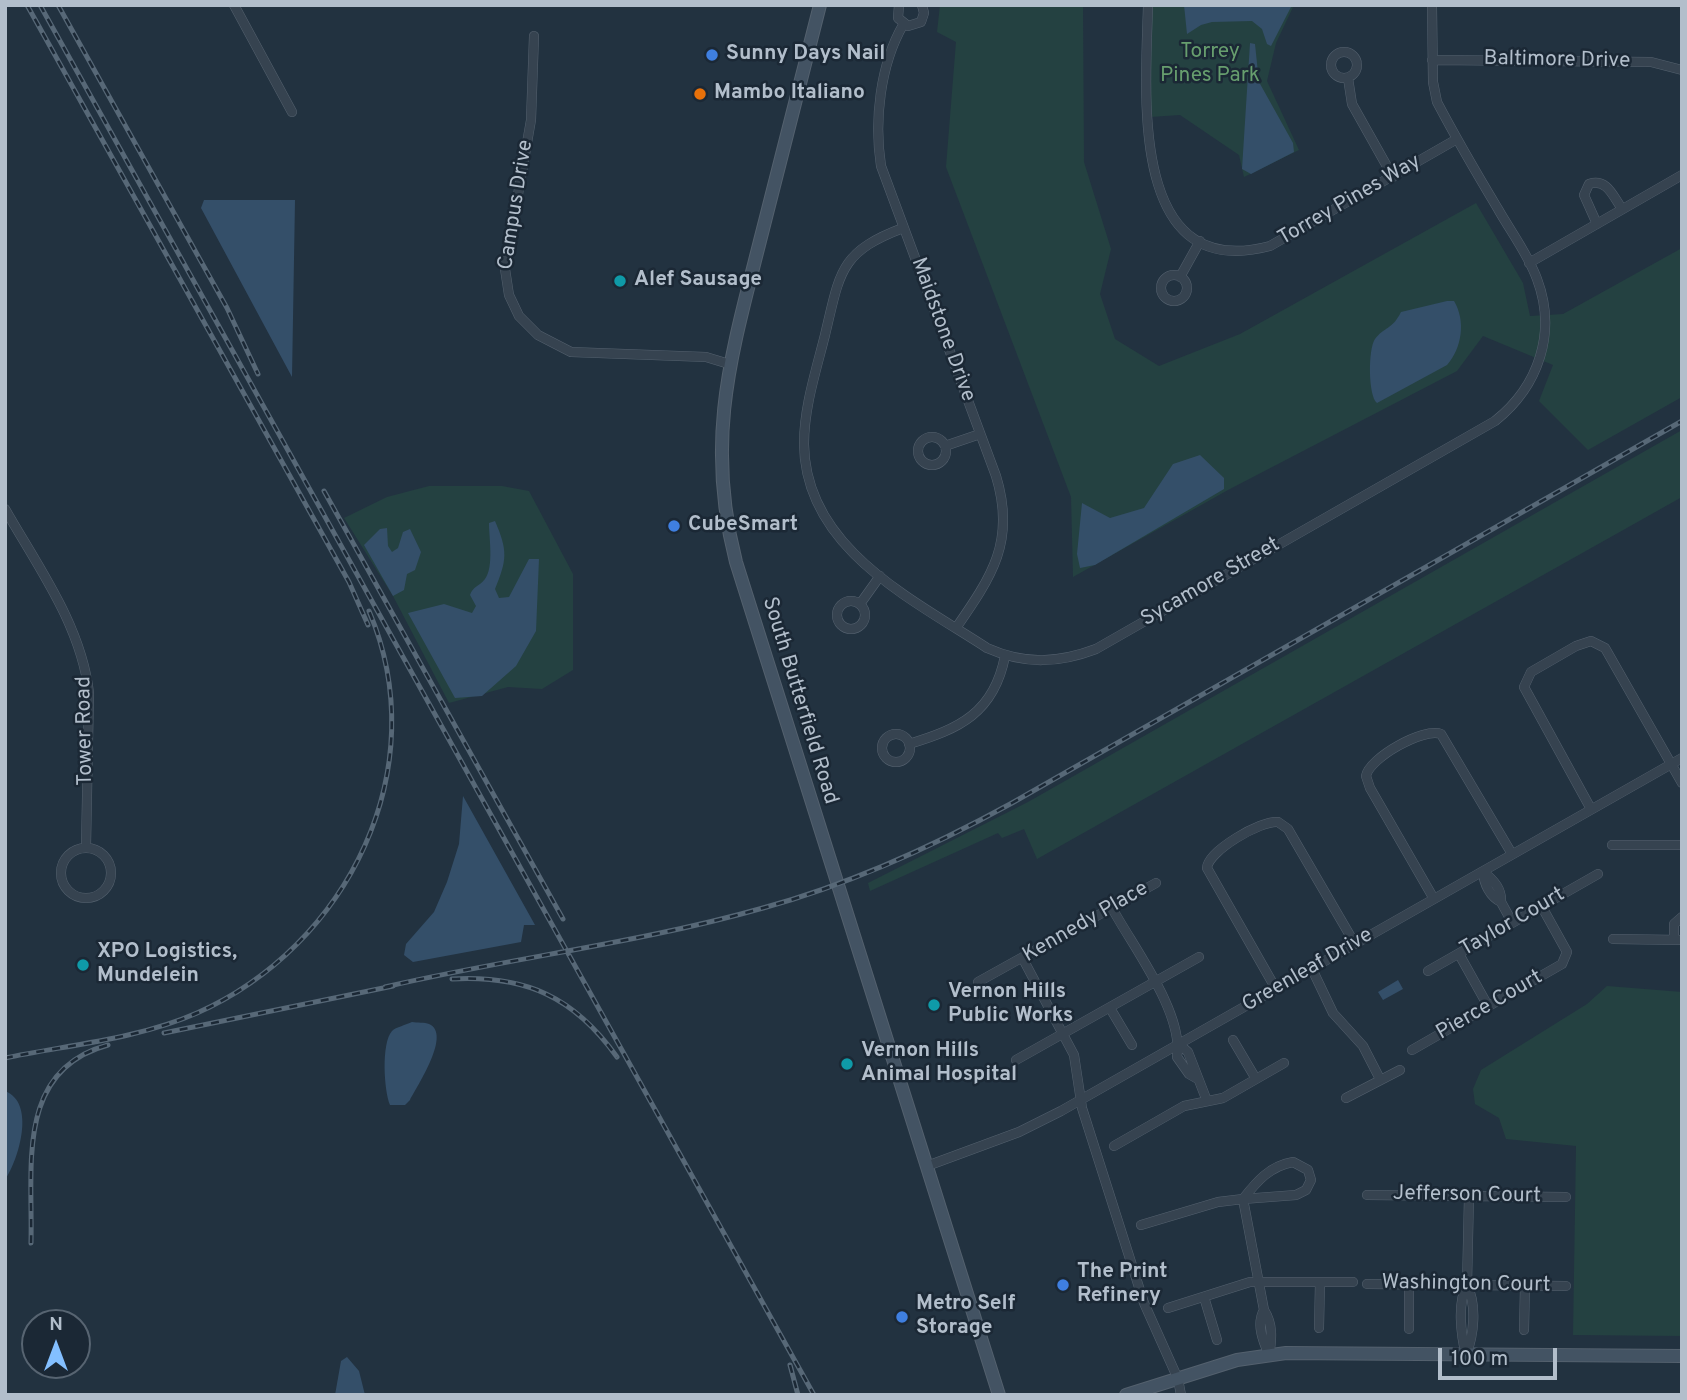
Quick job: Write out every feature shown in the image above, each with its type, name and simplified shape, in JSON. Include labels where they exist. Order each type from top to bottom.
[{"type":"main road","name":"South Butterfield Road","points":[[820,5],[729,364],[720,454],[724,507],[733,551],[999,1395]]},
{"type":"main road","points":[[1126,1395],[1237,1360],[1269,1355],[1682,1356]]},
{"type":"street","points":[[234,5],[292,112]]},
{"type":"street","points":[[899,5],[898,18],[904,25]]},
{"type":"street","name":"Maidstone Drive","points":[[922,5],[924,13],[921,22],[913,26],[904,25],[896,37],[881,96],[877,139],[881,166],[1002,492],[1004,530],[995,567],[956,628]]},
{"type":"street","name":"Torrey Pines Way","points":[[1148,5],[1146,112],[1156,184],[1173,218],[1200,241],[1227,250],[1245,251],[1270,246],[1457,139]]},
{"type":"street","name":"Sycamore Street","points":[[903,228],[865,244],[845,266],[838,279],[806,420],[807,465],[820,508],[843,543],[880,576],[956,628],[1005,656],[1059,660],[1096,649],[1495,421],[1528,386],[1542,353],[1546,332],[1544,303],[1529,263],[1437,102],[1432,60],[1432,5]]},
{"type":"street","name":"Campus Drive","points":[[534,36],[531,120],[505,269],[509,295],[519,316],[538,335],[571,352],[706,357],[729,364]]},
{"type":"street","name":"Baltimore Drive","points":[[1432,60],[1651,62],[1682,70]]},
{"type":"street","points":[[1348,78],[1352,104],[1393,177]]},
{"type":"street","points":[[1529,263],[1682,175]]},
{"type":"street","points":[[1597,224],[1584,195],[1589,184],[1605,184],[1622,209]]},
{"type":"street","points":[[1180,277],[1200,241]]},
{"type":"street","points":[[945,446],[980,434]]},
{"type":"street","name":"Tower Road","points":[[5,509],[69,623],[82,654],[89,693],[86,847]]},
{"type":"street","points":[[860,604],[880,576]]},
{"type":"street","points":[[1591,809],[1524,687],[1529,674],[1586,641],[1601,644],[1682,783]]},
{"type":"street","points":[[909,744],[950,731],[979,710],[998,682],[1005,656]]},
{"type":"street","points":[[1434,899],[1366,780],[1370,764],[1430,731],[1446,738],[1512,854]]},
{"type":"street","name":"Greenleaf Drive","points":[[927,1166],[1019,1132],[1082,1100],[1682,758]]},
{"type":"street","points":[[1276,989],[1209,873],[1208,863],[1214,853],[1263,824],[1272,821],[1286,827],[1355,944]]},
{"type":"street","points":[[1612,845],[1682,845]]},
{"type":"street","points":[[86,847],[98,851],[106,858],[111,876],[103,892],[86,899],[70,894],[60,877],[66,858],[86,847]]},
{"type":"street","points":[[1483,872],[1483,881],[1494,899],[1501,902],[1512,922]]},
{"type":"street","name":"Taylor Court","points":[[1428,971],[1598,874]]},
{"type":"street","name":"Kennedy Place","points":[[978,982],[1156,883]]},
{"type":"street","name":"Pierce Court","points":[[1412,1050],[1566,959],[1564,946],[1542,907]]},
{"type":"street","points":[[1112,908],[1169,1009],[1179,1044],[1178,1057],[1189,1074],[1196,1078],[1207,1101]]},
{"type":"street","points":[[1613,939],[1678,940],[1674,924],[1682,916]]},
{"type":"street","points":[[1459,954],[1488,1006]]},
{"type":"street","points":[[1016,1060],[1199,957]]},
{"type":"street","points":[[1023,959],[1078,1066],[1082,1100],[1144,1303],[1178,1378],[1181,1395]]},
{"type":"street","points":[[1312,969],[1333,1013],[1363,1046],[1380,1079]]},
{"type":"street","points":[[1110,1008],[1132,1045]]},
{"type":"street","points":[[1233,1040],[1256,1079]]},
{"type":"street","points":[[1114,1146],[1184,1106],[1223,1098],[1284,1063]]},
{"type":"street","points":[[1346,1098],[1401,1070]]},
{"type":"street","points":[[1141,1225],[1218,1202],[1244,1199],[1303,1193],[1310,1186],[1308,1170],[1299,1162],[1279,1166],[1256,1182],[1244,1199],[1264,1310],[1259,1318],[1262,1340],[1269,1355]]},
{"type":"street","name":"Jefferson Court","points":[[1367,1195],[1566,1196]]},
{"type":"street","points":[[1466,1354],[1462,1339],[1462,1294],[1467,1285],[1469,1196]]},
{"type":"street","points":[[1168,1308],[1259,1282],[1353,1282]]},
{"type":"street","points":[[1319,1328],[1320,1282]]},
{"type":"street","name":"Washington Court","points":[[1367,1284],[1566,1286]]},
{"type":"street","points":[[1409,1285],[1409,1329]]},
{"type":"street","points":[[1524,1330],[1525,1286]]},
{"type":"street","points":[[1204,1297],[1217,1340]]},
{"type":"green space","points":[[940,5],[1083,5],[1084,162],[1111,249],[1100,294],[1115,339],[1159,366],[1240,334],[1476,203],[1523,283],[1530,316],[1563,314],[1682,248],[1682,397],[1588,450],[1539,401],[1553,365],[1483,336],[1457,371],[1228,490],[1073,577],[1071,497],[946,167],[956,42],[937,32]]},
{"type":"green space","name":"Torrey Pines Park","points":[[1152,5],[1294,5],[1276,43],[1267,81],[1299,150],[1244,177],[1239,155],[1180,115],[1150,117]]},
{"type":"green space","points":[[1682,430],[1682,497],[1037,859],[1024,829],[1002,838],[998,833],[870,891],[868,883],[1028,802]]},
{"type":"green space","points":[[429,486],[502,486],[529,491],[573,574],[573,670],[542,689],[508,687],[449,703],[393,596],[344,518],[387,497]]},
{"type":"green space","points":[[1607,986],[1682,992],[1682,1336],[1573,1335],[1576,1146],[1506,1139],[1499,1118],[1475,1104],[1473,1089],[1481,1070],[1587,1004]]},
{"type":"water","points":[[1184,5],[1291,7],[1271,46],[1267,44],[1262,29],[1252,21],[1212,22],[1187,34]]},
{"type":"water","points":[[1250,43],[1255,44],[1259,82],[1293,143],[1294,152],[1251,174],[1242,169]]},
{"type":"water","points":[[204,200],[295,200],[292,377],[201,208]]},
{"type":"water","points":[[1454,301],[1461,326],[1459,343],[1452,358],[1447,365],[1377,403],[1372,391],[1370,372],[1375,339],[1401,312]]},
{"type":"water","points":[[1200,455],[1224,478],[1224,489],[1095,565],[1080,568],[1077,554],[1082,503],[1110,518],[1144,508],[1173,464]]},
{"type":"water","points":[[495,521],[504,548],[504,563],[495,589],[499,598],[509,597],[529,559],[539,559],[536,631],[516,666],[482,696],[455,698],[408,613],[444,604],[472,613],[476,606],[470,595],[488,574],[489,523]]},
{"type":"water","points":[[387,528],[388,546],[392,552],[398,548],[403,532],[410,529],[421,552],[415,570],[407,574],[404,590],[393,596],[364,545],[380,529]]},
{"type":"water","points":[[463,796],[535,925],[524,925],[521,942],[413,962],[404,955],[406,944],[434,912],[447,882],[459,844]]},
{"type":"water","points":[[1398,980],[1403,989],[1383,1000],[1378,992]]},
{"type":"water","points":[[412,1022],[427,1023],[435,1030],[435,1049],[410,1100],[405,1105],[390,1105],[385,1079],[386,1046],[392,1031]]},
{"type":"water","points":[[5,1091],[14,1097],[20,1107],[22,1132],[15,1159],[5,1180]]},
{"type":"water","points":[[347,1357],[359,1371],[365,1395],[335,1395],[341,1361]]},
{"type":"railway","points":[[27,5],[349,582],[368,625]]},
{"type":"railway","points":[[40,5],[814,1395]]},
{"type":"railway","points":[[58,5],[227,308],[258,374]]},
{"type":"railway","points":[[385,987],[717,920],[828,888],[890,863],[952,835],[1012,803],[1682,421]]},
{"type":"railway","points":[[324,491],[563,919]]},
{"type":"railway","points":[[5,1058],[127,1035],[197,1013],[250,983],[297,944],[335,898],[365,846],[384,790],[392,731],[387,671],[369,611]]},
{"type":"railway","points":[[452,979],[503,981],[546,994],[583,1019],[617,1057]]},
{"type":"railway","points":[[164,1033],[393,986]]},
{"type":"railway","points":[[31,1243],[32,1154],[35,1125],[43,1099],[57,1076],[78,1058],[108,1045]]},
{"type":"railway","points":[[790,1365],[798,1395]]},
{"type":"place","name":"Sunny Days Nail","points":[[712,55]]},
{"type":"place","name":"Mambo Italiano","points":[[700,94]]},
{"type":"place","name":"Alef Sausage","points":[[620,281]]},
{"type":"place","name":"CubeSmart","points":[[674,526]]},
{"type":"place","name":"XPO Logistics, Mundelein","points":[[83,965]]},
{"type":"place","name":"Vernon Hills Public Works","points":[[934,1005]]},
{"type":"place","name":"Vernon Hills Animal Hospital","points":[[847,1064]]},
{"type":"place","name":"The Print Refinery","points":[[1063,1285]]},
{"type":"place","name":"Metro Self Storage","points":[[902,1317]]}]
